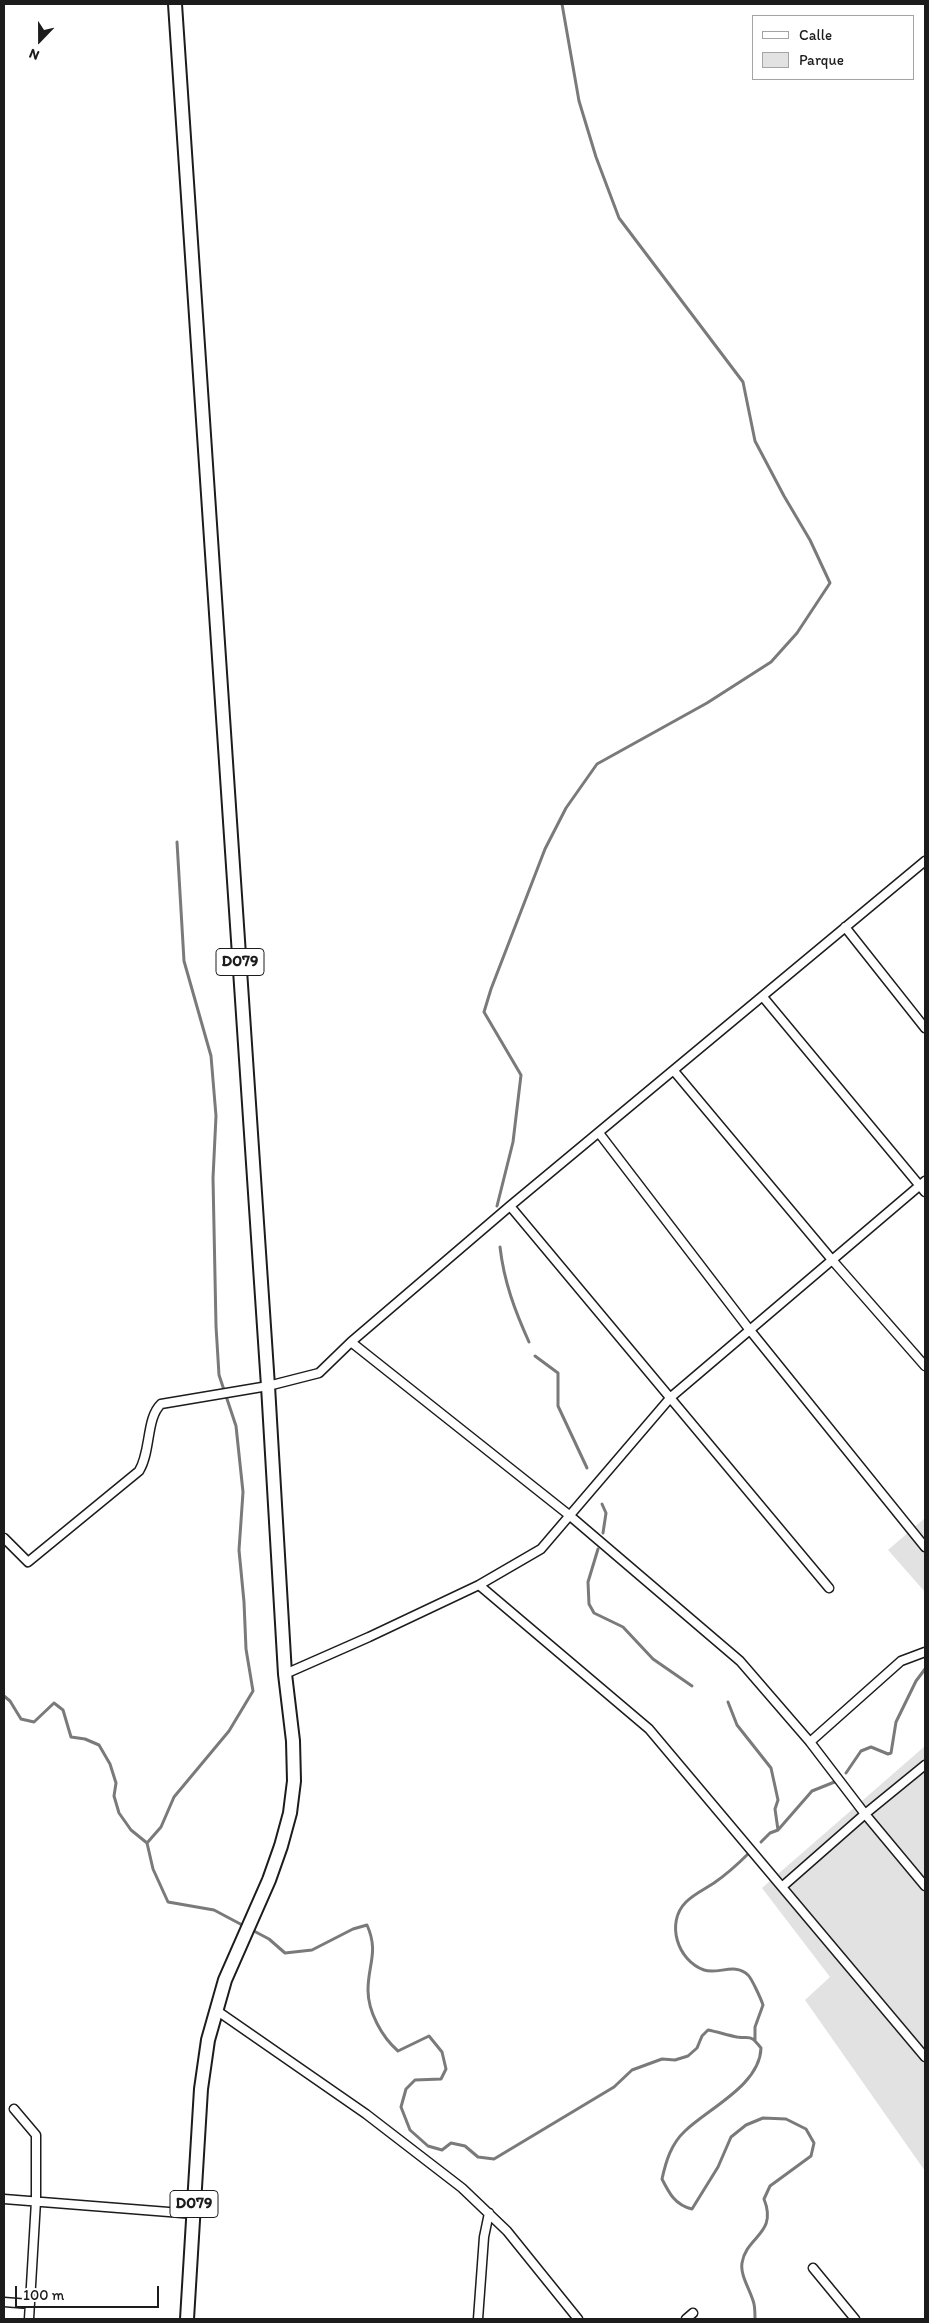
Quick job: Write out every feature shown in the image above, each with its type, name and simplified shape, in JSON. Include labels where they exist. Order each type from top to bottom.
[{"type":"main road","name":"D079","points":[[175,4],[268,1386],[285,1674],[293,1741],[294,1781],[282,1846],[269,1880],[243,1936],[216,2010],[208,2040],[201,2089],[187,2319]]},
{"type":"street","points":[[4,1538],[28,1562],[139,1471],[145,1462],[155,1410],[161,1404],[268,1386],[319,1373],[351,1342],[510,1206],[925,861]]},
{"type":"street","points":[[845,928],[925,1028]]},
{"type":"street","points":[[285,1674],[479,1585],[541,1549],[670,1397],[749,1329],[923,1187],[763,997]]},
{"type":"street","points":[[674,1071],[833,1261],[925,1366]]},
{"type":"street","points":[[599,1133],[749,1329],[925,1547]]},
{"type":"street","points":[[510,1206],[829,1588]]},
{"type":"street","points":[[351,1342],[569,1515],[740,1660],[810,1742],[865,1814],[925,1886]]},
{"type":"street","points":[[479,1585],[649,1729],[925,2057]]},
{"type":"street","points":[[810,1742],[901,1661],[925,1652]]},
{"type":"street","points":[[783,1886],[865,1814],[925,1765]]},
{"type":"street","points":[[216,2010],[366,2114],[462,2188],[507,2232],[578,2319]]},
{"type":"street","points":[[14,2109],[36,2135],[36,2201],[29,2319]]},
{"type":"street","points":[[4,2199],[194,2214]]},
{"type":"street","points":[[478,2319],[484,2237],[489,2213]]},
{"type":"street","points":[[813,2268],[855,2319]]},
{"type":"street","points":[[4,2302],[30,2304]]},
{"type":"street","points":[[686,2319],[693,2313]]},
{"type":"green space","points":[[925,1518],[925,1592],[888,1550]]},
{"type":"green space","points":[[925,1746],[925,2171],[805,2000],[830,1977],[762,1888]]},
{"type":"waterway","points":[[497,1206],[513,1142],[521,1075],[484,1012],[491,989],[545,849],[566,808],[597,764],[707,703],[771,662],[797,633],[830,583],[810,540],[755,441],[743,382],[619,218],[596,157],[579,101],[562,4]]},
{"type":"waterway","points":[[147,1843],[161,1827],[174,1797],[229,1731],[253,1691],[246,1649],[239,1550],[243,1492],[236,1426],[219,1375],[216,1326],[213,1178],[216,1116],[211,1056],[184,961],[177,842]]},
{"type":"waterway","points":[[500,1247],[504,1272],[511,1296],[529,1342]]},
{"type":"waterway","points":[[535,1356],[558,1373],[558,1406],[587,1468]]},
{"type":"waterway","points":[[602,1504],[606,1513],[603,1533]]},
{"type":"waterway","points":[[598,1549],[588,1582],[589,1604],[594,1613],[623,1627],[653,1659],[692,1686]]},
{"type":"waterway","points":[[846,1773],[861,1751],[871,1747],[888,1754],[891,1753],[896,1722],[916,1681],[925,1669]]},
{"type":"waterway","points":[[4,1696],[10,1701],[21,1719],[34,1722],[54,1703],[63,1710],[71,1737],[85,1739],[99,1745],[110,1764],[116,1783],[114,1796],[119,1813],[131,1830],[147,1843],[153,1869],[168,1902],[214,1910],[246,1927]]},
{"type":"waterway","points":[[728,1702],[737,1725],[771,1768],[778,1800],[775,1809],[778,1830]]},
{"type":"waterway","points":[[761,1842],[770,1833],[778,1830],[812,1791],[837,1781]]},
{"type":"waterway","points":[[749,1853],[723,1876],[686,1902],[676,1920],[676,1930],[681,1950],[687,1959],[695,1965],[709,1971],[738,1969],[750,1977],[763,2005],[755,2027],[755,2040]]},
{"type":"waterway","points":[[252,1930],[269,1939],[285,1953],[312,1950],[353,1929],[367,1925],[373,1951],[368,1981],[370,2007],[381,2031],[398,2051],[429,2036],[442,2052],[446,2069],[441,2079],[415,2080],[406,2089],[401,2107],[410,2130],[428,2146],[442,2150],[451,2143],[465,2146],[478,2157],[494,2159],[614,2087],[632,2070],[662,2059],[675,2060],[688,2056],[697,2048],[702,2036],[708,2030],[753,2039],[761,2048],[758,2061],[752,2073],[732,2095],[695,2122],[680,2136],[670,2153],[662,2179],[670,2194],[681,2205],[692,2209],[718,2167],[731,2137],[746,2125],[763,2118],[786,2119],[806,2129],[814,2143],[811,2156],[770,2186],[764,2199],[767,2220],[764,2228],[749,2247],[742,2263],[744,2278],[753,2299],[755,2319]]}]
